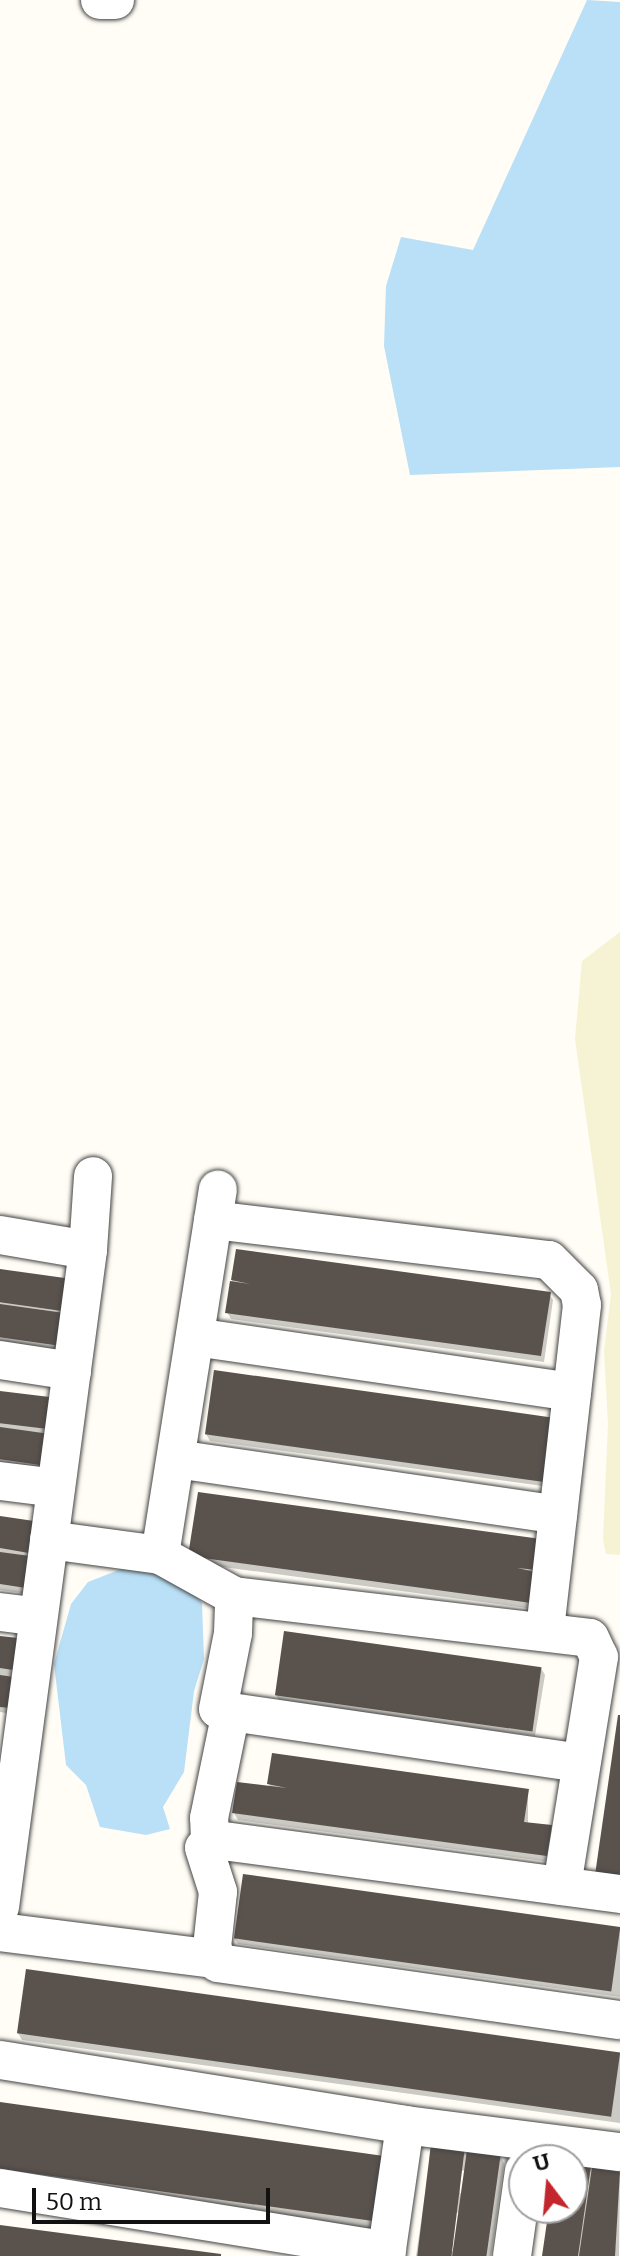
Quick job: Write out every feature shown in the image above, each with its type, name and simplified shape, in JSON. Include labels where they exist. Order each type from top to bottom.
[{"type":"street","points":[[100,0],[115,0]]},
{"type":"street","points":[[0,1907],[11,1739],[38,1617],[88,1250],[93,1176]]},
{"type":"street","points":[[160,1555],[216,1205],[549,1260],[579,1290],[582,1305],[545,1632]]},
{"type":"street","points":[[0,1235],[88,1250]]},
{"type":"street","points":[[195,1337],[572,1392]]},
{"type":"street","points":[[0,1360],[72,1371]]},
{"type":"street","points":[[176,1459],[558,1515]]},
{"type":"street","points":[[0,1481],[56,1488]]},
{"type":"street","points":[[49,1540],[160,1555],[234,1596],[590,1638],[599,1657],[562,1886]]},
{"type":"street","points":[[234,1596],[233,1633],[218,1709],[581,1763]]},
{"type":"street","points":[[0,1612],[38,1617]]},
{"type":"street","points":[[214,1959],[218,1892],[203,1851],[210,1842],[209,1818],[231,1712]]},
{"type":"street","points":[[210,1842],[620,1894]]},
{"type":"street","points":[[0,1932],[214,1959],[218,1963],[620,2020]]},
{"type":"street","points":[[0,2060],[405,2125],[508,2152]]},
{"type":"street","points":[[0,2188],[386,2253],[405,2125]]},
{"type":"street","points":[[588,2154],[620,2152]]},
{"type":"street","points":[[512,2256],[517,2224]]},
{"type":"shaded area","points":[[620,932],[620,1555],[606,1554],[603,1540],[608,1424],[604,1351],[611,1294],[575,1039],[582,961]]},
{"type":"water","points":[[587,0],[620,2],[620,467],[410,475],[384,346],[386,286],[401,237],[473,250]]},
{"type":"water","points":[[134,1564],[177,1574],[202,1603],[204,1659],[194,1691],[184,1772],[163,1807],[170,1829],[146,1835],[100,1827],[86,1785],[66,1765],[54,1664],[71,1604],[88,1582]]},
{"type":"building","points":[[236,1249],[551,1292],[541,1356],[225,1313],[230,1281],[250,1284],[231,1280]]},
{"type":"building","points":[[0,1269],[68,1279],[64,1311],[0,1302]]},
{"type":"building","points":[[0,1304],[62,1313],[58,1345],[0,1337]]},
{"type":"building","points":[[214,1370],[557,1418],[548,1483],[205,1434]]},
{"type":"building","points":[[0,1391],[50,1397],[46,1429],[0,1423]]},
{"type":"building","points":[[0,1427],[45,1433],[40,1465],[0,1459]]},
{"type":"building","points":[[198,1492],[541,1539],[537,1570],[517,1568],[536,1572],[531,1603],[188,1556]]},
{"type":"building","points":[[0,1516],[34,1521],[29,1553],[0,1548]]},
{"type":"building","points":[[0,1552],[30,1556],[26,1588],[0,1584]]},
{"type":"building","points":[[284,1631],[541,1667],[532,1732],[275,1695]]},
{"type":"building","points":[[0,1636],[18,1638],[13,1670],[0,1668]]},
{"type":"building","points":[[0,1675],[14,1677],[10,1708],[0,1707]]},
{"type":"building","points":[[620,1715],[620,1879],[595,1875]]},
{"type":"building","points":[[272,1753],[529,1789],[524,1822],[552,1825],[547,1856],[232,1813],[237,1782],[287,1788],[267,1784]]},
{"type":"building","points":[[243,1874],[620,1927],[611,1991],[234,1938]]},
{"type":"building","points":[[26,1969],[620,2052],[611,2117],[17,2033]]},
{"type":"building","points":[[0,2102],[389,2157],[380,2222],[0,2169]]},
{"type":"building","points":[[431,2144],[465,2148],[452,2256],[417,2256]]},
{"type":"building","points":[[467,2150],[501,2155],[486,2256],[452,2256]]},
{"type":"building","points":[[592,2167],[620,2171],[615,2256],[579,2256],[584,2224],[588,2224]]},
{"type":"building","points":[[547,2224],[583,2224],[578,2256],[542,2256]]},
{"type":"building","points":[[0,2225],[221,2254],[221,2256],[0,2256]]}]
